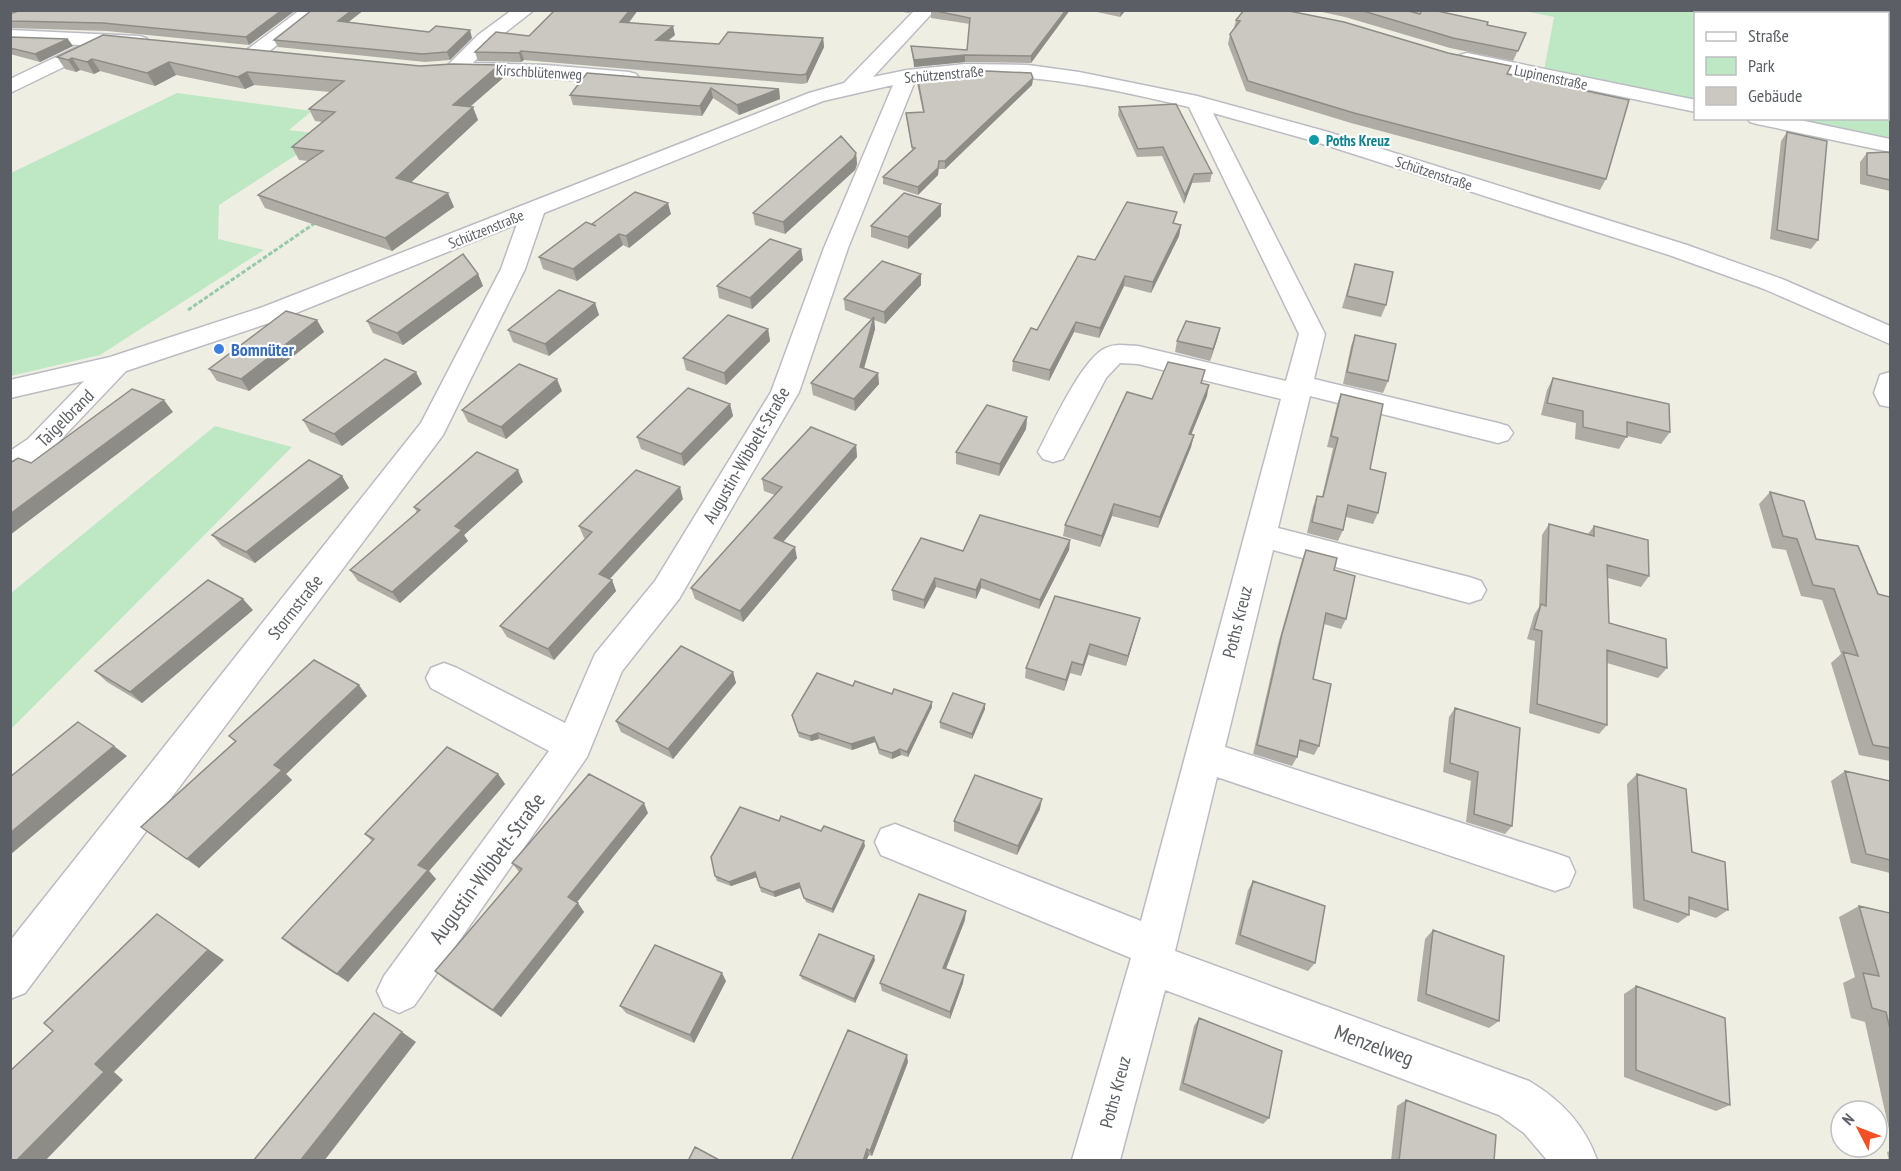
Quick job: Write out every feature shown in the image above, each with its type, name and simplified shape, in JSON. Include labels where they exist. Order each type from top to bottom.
[{"type":"street","points":[[278,55],[248,52],[312,10]]},
{"type":"street","points":[[457,68],[485,39],[525,10]]},
{"type":"street","points":[[780,91],[802,92],[852,87],[926,10]]},
{"type":"street","points":[[10,36],[107,39],[163,44]]},
{"type":"street","points":[[10,87],[107,39]]},
{"type":"street","name":"Lupinenstraße","points":[[1445,55],[1694,106]]},
{"type":"street","name":"Kirschblütenweg","points":[[435,69],[546,71],[647,80]]},
{"type":"street","name":"Schützenstraße","points":[[10,389],[116,365],[272,314],[805,101],[852,87],[907,76],[1016,69],[1054,74],[1197,102],[1368,151],[1759,278],[1890,336]]},
{"type":"street","name":"Augustin-Wibbelt-Straße","points":[[399,991],[574,746],[607,664],[667,590],[785,392],[836,248],[907,76]]},
{"type":"street","name":"Poths Kreuz","points":[[1096,1161],[1153,955],[1312,334],[1197,102]]},
{"type":"street","points":[[1766,120],[1890,146]]},
{"type":"street","name":"Stormstraße","points":[[10,978],[51,921],[433,428],[513,269],[534,209]]},
{"type":"street","points":[[1053,452],[1093,376],[1101,365],[1114,354],[1138,356],[1297,388],[1498,433]]},
{"type":"street","name":"Taigelbrand","points":[[10,466],[38,446],[116,365]]},
{"type":"street","points":[[1890,381],[1888,393],[1890,398]]},
{"type":"street","points":[[1259,536],[1468,590]]},
{"type":"street","points":[[444,678],[574,746]]},
{"type":"street","points":[[1203,756],[1555,872]]},
{"type":"street","name":"Menzelweg","points":[[895,842],[1153,955],[1513,1097],[1547,1121],[1561,1136],[1573,1161]]},
{"type":"path","points":[[179,316],[316,222]]},
{"type":"green space","points":[[1524,11],[1890,11],[1890,140],[1791,120],[1889,120],[1889,12],[1694,12],[1694,100],[1544,70],[1554,17]]},
{"type":"green space","points":[[177,93],[312,111],[289,130],[327,135],[219,205],[218,239],[264,250],[100,355],[11,376],[11,173]]},
{"type":"green space","points":[[215,426],[292,447],[11,729],[11,593]]},
{"type":"building","points":[[21,10],[282,10],[246,37],[103,23],[10,21],[10,14]]},
{"type":"building","points":[[312,10],[352,10],[338,21],[429,32],[436,26],[470,30],[447,52],[422,54],[274,40]]},
{"type":"building","points":[[555,10],[630,10],[620,22],[673,26],[656,40],[719,44],[728,32],[823,38],[806,74],[801,75],[521,51],[519,53],[475,52],[496,32],[529,36]]},
{"type":"building","points":[[931,10],[1066,10],[1031,56],[965,55],[914,60],[911,46],[967,50],[970,18]]},
{"type":"building","points":[[1244,10],[1284,10],[1344,22],[1448,53],[1511,66],[1507,74],[1629,100],[1606,179],[1354,113],[1248,81],[1230,34],[1240,21],[1236,20]]},
{"type":"building","points":[[1360,10],[1405,10],[1420,14],[1422,10],[1433,10],[1526,33],[1518,51],[1453,38]]},
{"type":"building","points":[[103,35],[420,66],[499,65],[453,105],[473,107],[396,178],[448,193],[385,238],[258,195],[323,151],[292,147],[335,112],[309,109],[344,81],[247,72],[238,77],[169,62],[147,73],[92,59],[87,62],[57,57]]},
{"type":"building","points":[[10,37],[68,39],[35,54],[10,48]]},
{"type":"building","points":[[987,71],[1031,73],[1033,78],[945,161],[939,161],[938,168],[918,187],[883,177],[915,148],[912,147],[906,113],[924,112],[917,76]]},
{"type":"building","points":[[587,73],[779,89],[737,105],[711,88],[700,106],[570,95]]},
{"type":"building","points":[[1176,104],[1212,173],[1194,174],[1185,195],[1163,147],[1138,149],[1119,107]]},
{"type":"building","points":[[1787,132],[1827,141],[1818,240],[1777,230]]},
{"type":"building","points":[[841,136],[856,153],[854,158],[783,222],[753,213]]},
{"type":"building","points":[[1867,153],[1890,153],[1890,180],[1867,175]]},
{"type":"building","points":[[635,192],[668,203],[626,236],[619,234],[573,269],[539,257],[586,222],[596,226],[592,224]]},
{"type":"building","points":[[904,193],[941,204],[908,237],[871,226]]},
{"type":"building","points":[[1127,202],[1177,212],[1173,223],[1181,225],[1153,282],[1125,276],[1100,328],[1076,322],[1050,370],[1013,361],[1031,328],[1037,330],[1078,256],[1095,260]]},
{"type":"building","points":[[770,239],[801,249],[750,298],[717,286]]},
{"type":"building","points":[[463,254],[478,274],[397,333],[367,321]]},
{"type":"building","points":[[882,261],[921,274],[884,312],[844,299]]},
{"type":"building","points":[[1355,264],[1393,272],[1386,305],[1347,296]]},
{"type":"building","points":[[559,290],[595,303],[545,344],[508,330]]},
{"type":"building","points":[[286,311],[317,320],[241,379],[209,369]]},
{"type":"building","points":[[728,315],[768,329],[724,373],[683,358]]},
{"type":"building","points":[[874,317],[860,367],[878,373],[854,399],[811,383]]},
{"type":"building","points":[[1186,321],[1220,328],[1213,349],[1177,341]]},
{"type":"building","points":[[1355,335],[1396,344],[1388,381],[1347,372]]},
{"type":"building","points":[[385,359],[416,372],[334,434],[303,420]]},
{"type":"building","points":[[1168,362],[1205,370],[1201,383],[1209,385],[1189,434],[1194,435],[1160,517],[1114,504],[1102,536],[1065,525],[1127,392],[1152,399]]},
{"type":"building","points":[[519,364],[557,379],[501,427],[462,410]]},
{"type":"building","points":[[1553,378],[1669,404],[1670,432],[1627,422],[1627,437],[1583,427],[1583,411],[1547,403]]},
{"type":"building","points":[[688,388],[730,404],[681,454],[637,437]]},
{"type":"building","points":[[132,389],[164,400],[10,514],[10,463],[18,458],[31,463]]},
{"type":"building","points":[[1341,394],[1383,404],[1370,469],[1386,473],[1378,513],[1348,505],[1343,530],[1312,522],[1317,496],[1323,497],[1338,438],[1331,436]]},
{"type":"building","points":[[987,405],[1027,417],[1000,464],[956,452]]},
{"type":"building","points":[[811,427],[856,445],[774,538],[795,547],[740,611],[691,588],[782,487],[762,479]]},
{"type":"building","points":[[477,452],[518,470],[455,526],[462,530],[392,592],[350,570],[420,510],[414,507]]},
{"type":"building","points":[[309,460],[342,476],[246,552],[212,535]]},
{"type":"building","points":[[636,470],[680,487],[599,574],[612,580],[548,649],[500,626],[592,532],[579,526]]},
{"type":"building","points":[[1770,492],[1804,501],[1816,539],[1858,546],[1878,594],[1890,597],[1890,748],[1873,745],[1843,652],[1858,656],[1834,589],[1813,585],[1797,539],[1783,536]]},
{"type":"building","points":[[980,515],[1070,540],[1040,600],[981,579],[976,590],[935,578],[924,600],[892,590],[921,538],[963,551]]},
{"type":"building","points":[[1549,524],[1594,536],[1594,526],[1648,540],[1649,576],[1607,565],[1609,623],[1666,639],[1667,668],[1607,650],[1607,725],[1537,704],[1542,631],[1534,629],[1541,604],[1546,606]]},
{"type":"building","points":[[1306,550],[1337,558],[1334,570],[1355,576],[1346,619],[1326,613],[1313,679],[1331,684],[1319,746],[1300,740],[1297,757],[1257,745],[1282,634]]},
{"type":"building","points":[[208,580],[243,599],[130,692],[95,671]]},
{"type":"building","points":[[1055,596],[1140,618],[1128,656],[1090,644],[1083,665],[1072,662],[1066,680],[1026,668]]},
{"type":"building","points":[[681,646],[733,672],[668,749],[616,721]]},
{"type":"building","points":[[314,660],[359,685],[274,765],[282,770],[187,859],[141,827],[236,741],[229,736]]},
{"type":"building","points":[[817,673],[853,686],[855,681],[892,694],[894,689],[932,702],[907,752],[900,749],[892,753],[879,749],[874,737],[851,744],[818,733],[810,736],[798,732],[792,715]]},
{"type":"building","points":[[953,693],[985,704],[972,734],[940,722]]},
{"type":"building","points":[[1455,708],[1520,728],[1512,826],[1474,814],[1478,772],[1450,763]]},
{"type":"building","points":[[78,722],[114,746],[10,833],[10,777]]},
{"type":"building","points":[[447,747],[498,774],[418,865],[428,870],[337,974],[282,938],[374,839],[365,834]]},
{"type":"building","points":[[1845,771],[1890,781],[1890,860],[1866,854]]},
{"type":"building","points":[[589,774],[644,803],[568,897],[578,903],[493,1010],[435,971],[522,869],[512,863]]},
{"type":"building","points":[[1637,774],[1686,789],[1692,852],[1725,862],[1728,910],[1689,897],[1689,915],[1644,900]]},
{"type":"building","points":[[975,775],[1042,799],[1018,846],[954,821]]},
{"type":"building","points":[[740,807],[779,821],[781,816],[821,831],[824,826],[864,841],[832,909],[804,898],[799,883],[773,892],[760,887],[755,872],[729,882],[715,876],[711,857]]},
{"type":"building","points":[[1253,881],[1325,906],[1315,963],[1240,935]]},
{"type":"building","points":[[919,894],[966,911],[943,968],[964,975],[950,1012],[880,983]]},
{"type":"building","points":[[1859,906],[1890,913],[1890,1029],[1886,1012],[1872,1008],[1863,973],[1879,976]]},
{"type":"building","points":[[157,914],[208,950],[95,1064],[104,1072],[16,1161],[10,1161],[10,1071],[53,1031],[44,1023]]},
{"type":"building","points":[[1433,930],[1504,956],[1499,1021],[1426,994]]},
{"type":"building","points":[[819,934],[874,956],[854,999],[800,975]]},
{"type":"building","points":[[655,945],[722,973],[690,1035],[620,1006]]},
{"type":"building","points":[[1636,986],[1725,1018],[1730,1105],[1636,1070]]},
{"type":"building","points":[[374,1013],[402,1032],[300,1161],[253,1161]]},
{"type":"building","points":[[1199,1018],[1282,1051],[1269,1118],[1183,1083]]},
{"type":"building","points":[[848,1030],[907,1055],[870,1151],[867,1149],[863,1161],[791,1161]]},
{"type":"building","points":[[1406,1100],[1496,1135],[1494,1161],[1399,1161]]},
{"type":"building","points":[[695,1147],[721,1161],[688,1161]]},
{"type":"place","name":"Poths Kreuz","points":[[1314,140]]},
{"type":"place","name":"Bomnüter","points":[[219,349]]}]
